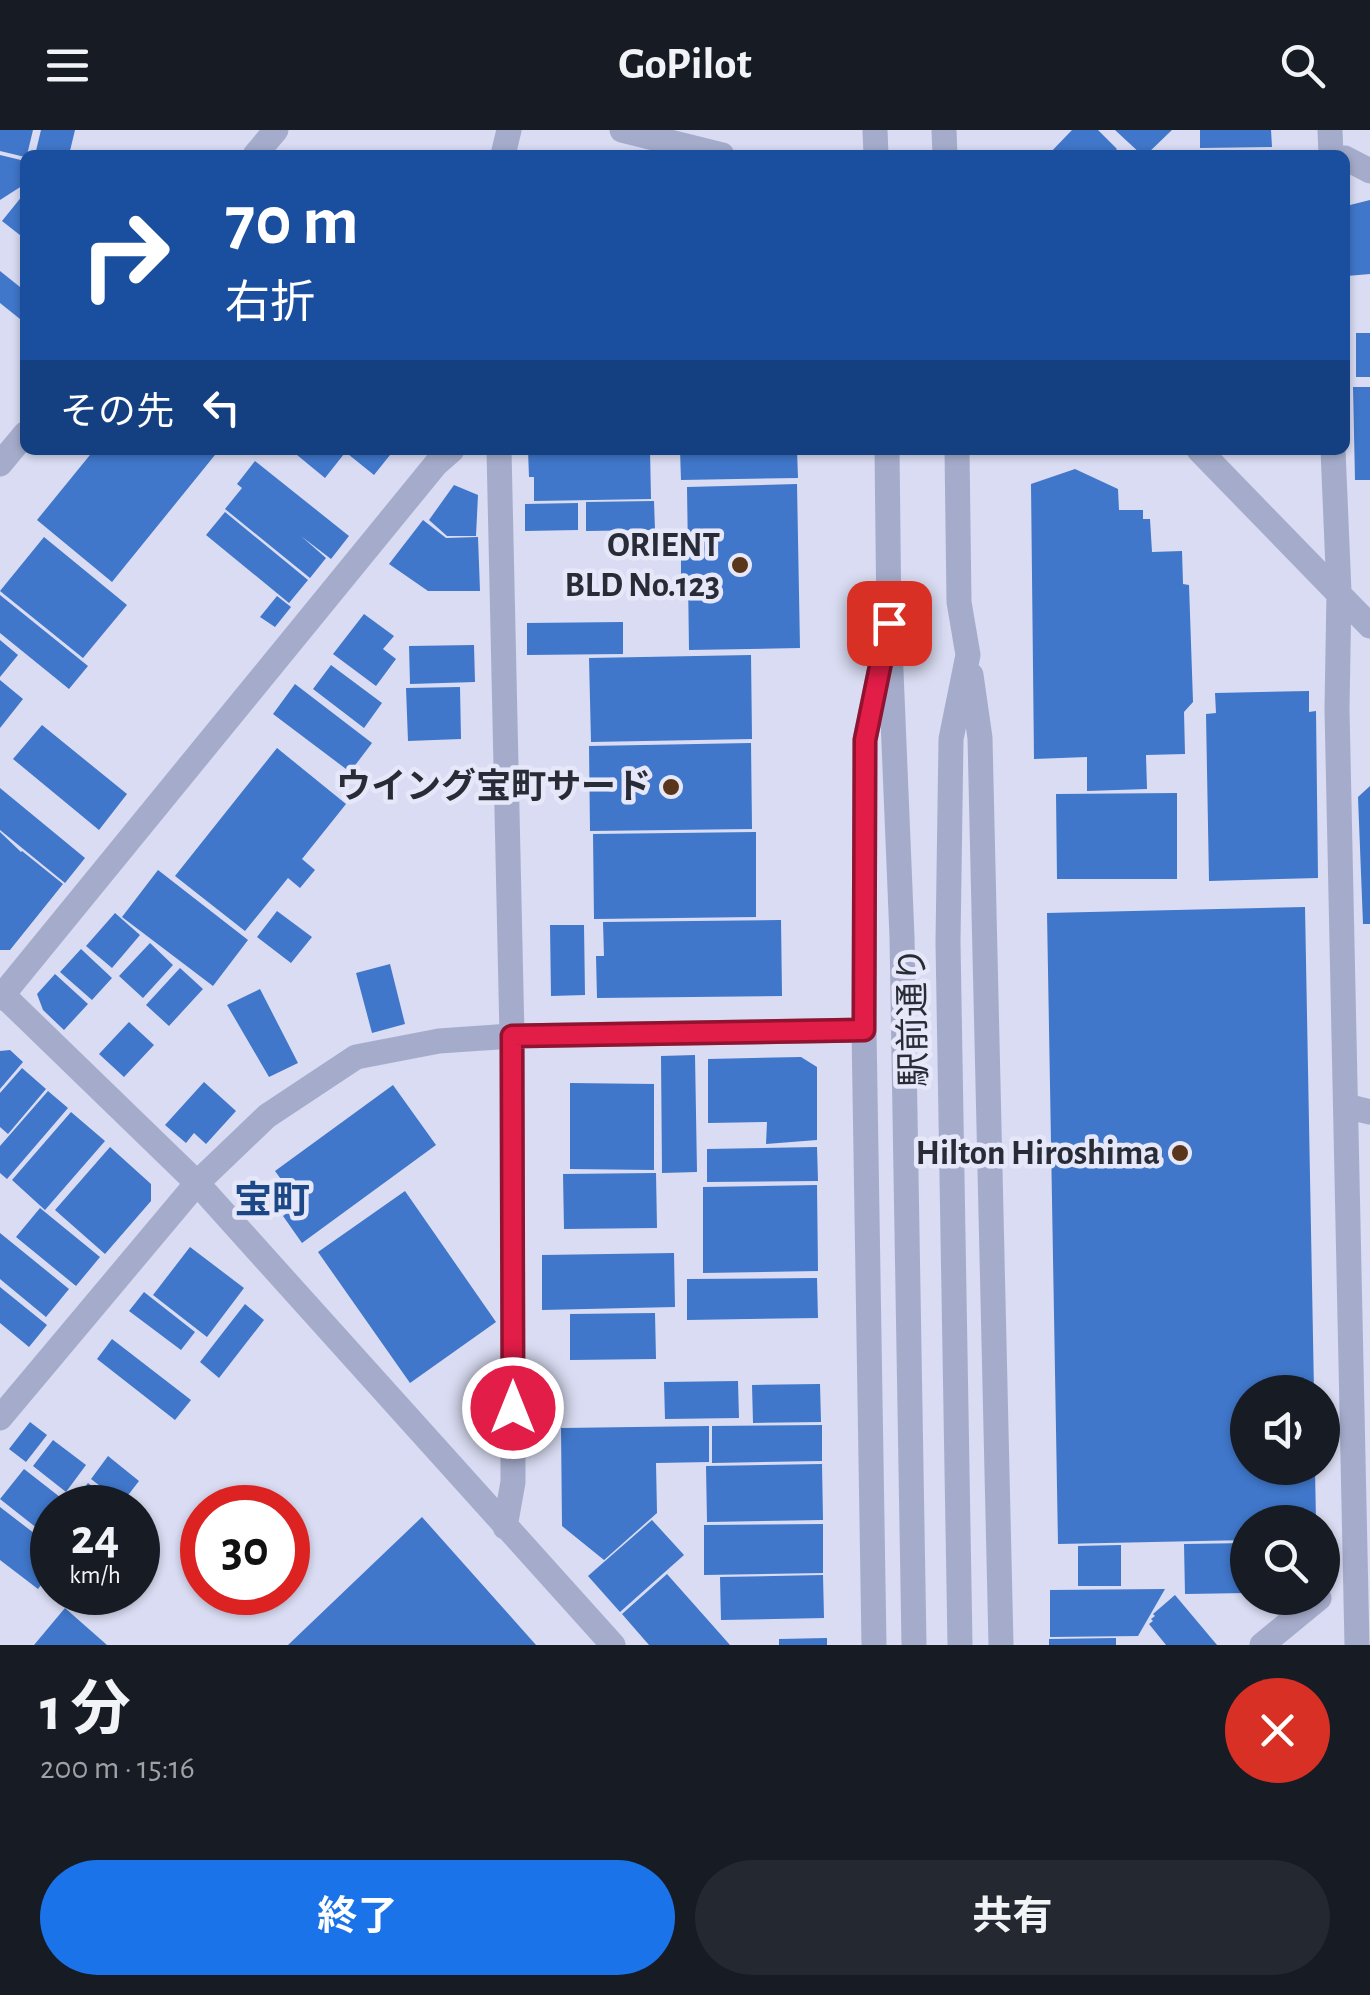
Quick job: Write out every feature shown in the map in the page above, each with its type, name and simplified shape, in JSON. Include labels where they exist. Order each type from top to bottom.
[{"type":"street","points":[[258,150],[276,130]]},
{"type":"street","points":[[622,130],[702,150]]},
{"type":"street","points":[[0,464],[20,440]]},
{"type":"street","points":[[446,455],[1,995],[197,1183],[612,1645]]},
{"type":"street","points":[[499,455],[512,1036],[513,1482],[505,1527]]},
{"type":"street","points":[[887,455],[889,623],[902,937],[914,1645]]},
{"type":"street","name":"駅前通り","points":[[957,455],[959,602],[968,655],[951,740],[948,942],[960,1645]]},
{"type":"street","points":[[1204,455],[1370,626]]},
{"type":"street","points":[[1333,455],[1339,592],[1337,709],[1358,1109],[1362,1561],[1357,1645]]},
{"type":"street","points":[[874,1645],[864,1030],[865,740],[889,623]]},
{"type":"street","points":[[968,655],[980,738],[1001,1645]]},
{"type":"street","points":[[0,1418],[197,1183],[266,1116],[356,1057],[439,1041],[512,1036],[864,1030]]},
{"type":"street","points":[[1340,1580],[1362,1561]]},
{"type":"street","points":[[1262,1645],[1298,1615]]},
{"type":"building","points":[[0,130],[33,130],[28,150],[20,150],[20,156],[0,151]]},
{"type":"building","points":[[41,130],[75,130],[70,150],[36,150]]},
{"type":"building","points":[[1072,130],[1098,130],[1117,149],[1116,150],[1053,150]]},
{"type":"building","points":[[1115,130],[1172,130],[1151,150],[1137,150]]},
{"type":"building","points":[[1200,130],[1271,130],[1272,147],[1200,148]]},
{"type":"building","points":[[0,155],[20,160],[20,187],[0,200]]},
{"type":"building","points":[[20,199],[20,235],[2,221]]},
{"type":"building","points":[[1370,200],[1370,274],[1350,276],[1350,205]]},
{"type":"building","points":[[0,271],[20,287],[20,319],[0,303]]},
{"type":"building","points":[[1356,333],[1370,333],[1370,377],[1356,377]]},
{"type":"building","points":[[1353,387],[1370,387],[1370,480],[1355,480]]},
{"type":"building","points":[[90,455],[215,455],[112,582],[37,520]]},
{"type":"building","points":[[297,455],[343,455],[325,478]]},
{"type":"building","points":[[349,455],[390,455],[374,475]]},
{"type":"building","points":[[528,455],[650,455],[651,499],[534,501],[534,477],[529,477]]},
{"type":"building","points":[[680,455],[797,455],[798,478],[681,480]]},
{"type":"building","points":[[255,461],[349,536],[331,559],[301,536],[326,558],[310,578],[225,509],[242,488],[237,484]]},
{"type":"building","points":[[1075,469],[1118,489],[1119,510],[1143,510],[1143,519],[1150,519],[1152,552],[1182,551],[1183,584],[1189,585],[1193,702],[1184,712],[1185,754],[1146,755],[1147,789],[1087,791],[1087,757],[1034,759],[1031,484]]},
{"type":"building","name":"ORIENT BLD No.123","points":[[797,484],[800,648],[689,650],[688,576],[681,576],[681,554],[688,554],[687,487]]},
{"type":"building","points":[[454,485],[478,495],[476,536],[447,536],[429,520]]},
{"type":"building","points":[[654,501],[655,530],[586,531],[586,502]]},
{"type":"building","points":[[578,503],[578,530],[525,531],[525,504]]},
{"type":"building","points":[[225,512],[308,580],[289,603],[206,535]]},
{"type":"building","points":[[423,520],[446,538],[478,537],[480,591],[428,591],[389,564]]},
{"type":"building","points":[[44,537],[127,605],[83,658],[0,591]]},
{"type":"building","points":[[0,595],[88,666],[69,689],[0,633]]},
{"type":"building","points":[[277,596],[291,607],[275,627],[260,617]]},
{"type":"building","points":[[364,614],[394,636],[383,649],[396,659],[376,686],[333,654]]},
{"type":"building","points":[[623,622],[623,654],[527,655],[527,623]]},
{"type":"building","points":[[0,640],[18,655],[0,677]]},
{"type":"building","points":[[474,645],[475,682],[410,684],[409,646]]},
{"type":"building","points":[[751,655],[752,739],[591,742],[589,658]]},
{"type":"building","points":[[331,665],[382,703],[364,728],[313,689]]},
{"type":"building","points":[[0,680],[23,699],[0,728]]},
{"type":"building","points":[[295,684],[372,743],[350,772],[273,714]]},
{"type":"building","points":[[460,687],[461,739],[408,741],[406,688]]},
{"type":"building","points":[[1309,691],[1309,712],[1316,711],[1318,878],[1209,881],[1206,714],[1216,713],[1215,693]]},
{"type":"building","points":[[42,725],[127,794],[99,830],[13,759]]},
{"type":"building","name":"ウイング宝町サード","points":[[751,743],[752,829],[590,831],[589,746]]},
{"type":"building","points":[[277,748],[346,804],[302,859],[315,870],[300,888],[288,878],[245,931],[175,876]]},
{"type":"building","points":[[1370,786],[1370,924],[1363,924],[1358,797]]},
{"type":"building","points":[[0,788],[85,858],[65,883],[0,830]]},
{"type":"building","points":[[1177,793],[1177,879],[1057,879],[1056,794]]},
{"type":"building","points":[[0,832],[63,884],[10,950],[0,950]]},
{"type":"building","points":[[756,832],[756,917],[594,919],[593,834]]},
{"type":"building","points":[[158,870],[248,940],[213,986],[122,917]]},
{"type":"building","name":"Hilton Hiroshima","points":[[1305,907],[1314,1375],[1230,1375],[1230,1485],[1315,1485],[1316,1505],[1230,1505],[1230,1540],[1058,1544],[1047,913]]},
{"type":"building","points":[[277,911],[312,937],[291,963],[257,937]]},
{"type":"building","points":[[115,913],[140,935],[112,968],[86,946]]},
{"type":"building","points":[[781,920],[782,996],[597,998],[596,956],[604,956],[603,922]]},
{"type":"building","points":[[550,925],[584,925],[585,995],[551,996]]},
{"type":"building","points":[[150,943],[173,965],[143,998],[119,976]]},
{"type":"building","points":[[81,949],[112,978],[92,1000],[60,972]]},
{"type":"building","points":[[390,964],[405,1024],[372,1033],[356,973]]},
{"type":"building","points":[[180,968],[203,989],[169,1026],[146,1005]]},
{"type":"building","points":[[55,974],[88,1004],[64,1030],[43,1010],[37,994]]},
{"type":"building","points":[[260,989],[298,1063],[269,1077],[227,1005]]},
{"type":"building","points":[[129,1022],[154,1045],[124,1077],[99,1054]]},
{"type":"building","points":[[10,1050],[23,1062],[0,1089],[0,1051]]},
{"type":"building","points":[[695,1055],[697,1172],[662,1173],[661,1056]]},
{"type":"building","points":[[801,1057],[817,1067],[817,1140],[766,1144],[767,1122],[708,1123],[708,1059]]},
{"type":"building","points":[[22,1068],[46,1089],[8,1134],[0,1127],[0,1093]]},
{"type":"building","points":[[204,1082],[236,1111],[206,1144],[194,1133],[186,1143],[165,1125]]},
{"type":"building","points":[[570,1083],[654,1084],[654,1170],[570,1169]]},
{"type":"building","points":[[393,1085],[436,1145],[302,1243],[283,1216],[299,1204],[275,1171]]},
{"type":"building","points":[[48,1091],[68,1108],[7,1179],[0,1173],[0,1146]]},
{"type":"building","points":[[71,1112],[105,1141],[45,1210],[12,1180]]},
{"type":"building","points":[[110,1147],[151,1184],[151,1201],[105,1254],[55,1210]]},
{"type":"building","points":[[817,1147],[818,1181],[707,1182],[707,1149]]},
{"type":"building","points":[[656,1173],[657,1228],[564,1229],[563,1174]]},
{"type":"building","points":[[817,1185],[818,1271],[703,1273],[703,1187]]},
{"type":"building","points":[[405,1191],[496,1322],[410,1383],[318,1252]]},
{"type":"building","points":[[40,1208],[100,1257],[76,1286],[16,1237]]},
{"type":"building","points":[[0,1233],[69,1289],[46,1317],[0,1279]]},
{"type":"building","points":[[190,1247],[244,1288],[207,1337],[153,1295]]},
{"type":"building","points":[[674,1253],[675,1307],[542,1310],[542,1255]]},
{"type":"building","points":[[817,1278],[818,1318],[687,1320],[687,1279]]},
{"type":"building","points":[[0,1287],[47,1325],[29,1347],[0,1323]]},
{"type":"building","points":[[144,1292],[195,1332],[181,1350],[129,1311]]},
{"type":"building","points":[[245,1304],[264,1320],[219,1378],[200,1362]]},
{"type":"building","points":[[655,1313],[656,1359],[570,1360],[570,1314]]},
{"type":"building","points":[[112,1339],[191,1400],[175,1420],[97,1359]]},
{"type":"building","points":[[738,1381],[739,1418],[665,1419],[664,1382]]},
{"type":"building","points":[[820,1384],[821,1422],[753,1423],[752,1385]]},
{"type":"building","points":[[30,1422],[47,1435],[26,1462],[9,1449]]},
{"type":"building","points":[[822,1425],[822,1461],[712,1463],[712,1426]]},
{"type":"building","points":[[709,1426],[709,1462],[656,1463],[657,1513],[604,1560],[562,1526],[561,1428]]},
{"type":"building","points":[[53,1440],[86,1465],[71,1485],[57,1485],[33,1466]]},
{"type":"building","points":[[108,1456],[139,1481],[136,1485],[99,1485],[91,1479]]},
{"type":"building","points":[[822,1464],[823,1520],[707,1522],[706,1466]]},
{"type":"building","points":[[24,1469],[45,1485],[30,1485],[30,1523],[0,1499]]},
{"type":"building","points":[[0,1507],[30,1530],[30,1583],[0,1560]]},
{"type":"building","points":[[422,1517],[536,1645],[288,1645]]},
{"type":"building","points":[[652,1520],[684,1555],[620,1612],[588,1576]]},
{"type":"building","points":[[823,1524],[823,1573],[704,1575],[704,1525]]},
{"type":"building","points":[[1230,1543],[1230,1593],[1185,1594],[1184,1544]]},
{"type":"building","points":[[1121,1545],[1121,1586],[1078,1586],[1078,1546]]},
{"type":"building","points":[[667,1574],[730,1645],[649,1645],[622,1614]]},
{"type":"building","points":[[823,1575],[824,1618],[721,1620],[720,1577]]},
{"type":"building","points":[[1165,1589],[1138,1636],[1050,1637],[1050,1590]]},
{"type":"building","points":[[1175,1595],[1217,1645],[1166,1645],[1149,1624],[1153,1614]]},
{"type":"building","points":[[59,1615],[73,1615],[107,1645],[34,1645]]},
{"type":"building","points":[[827,1638],[827,1645],[779,1645],[779,1639]]},
{"type":"building","points":[[1116,1638],[1116,1645],[1049,1645],[1049,1639]]},
{"type":"place","name":"ORIENT BLD No.123","points":[[740,565]]},
{"type":"place","name":"ウイング宝町サード","points":[[671,787]]},
{"type":"place","name":"Hilton Hiroshima","points":[[1180,1153]]},
{"type":"district","name":"宝町","points":[[272,1202]]},
{"type":"route","points":[[513,1408],[512,1036],[864,1030],[865,740],[889,623]]}]
